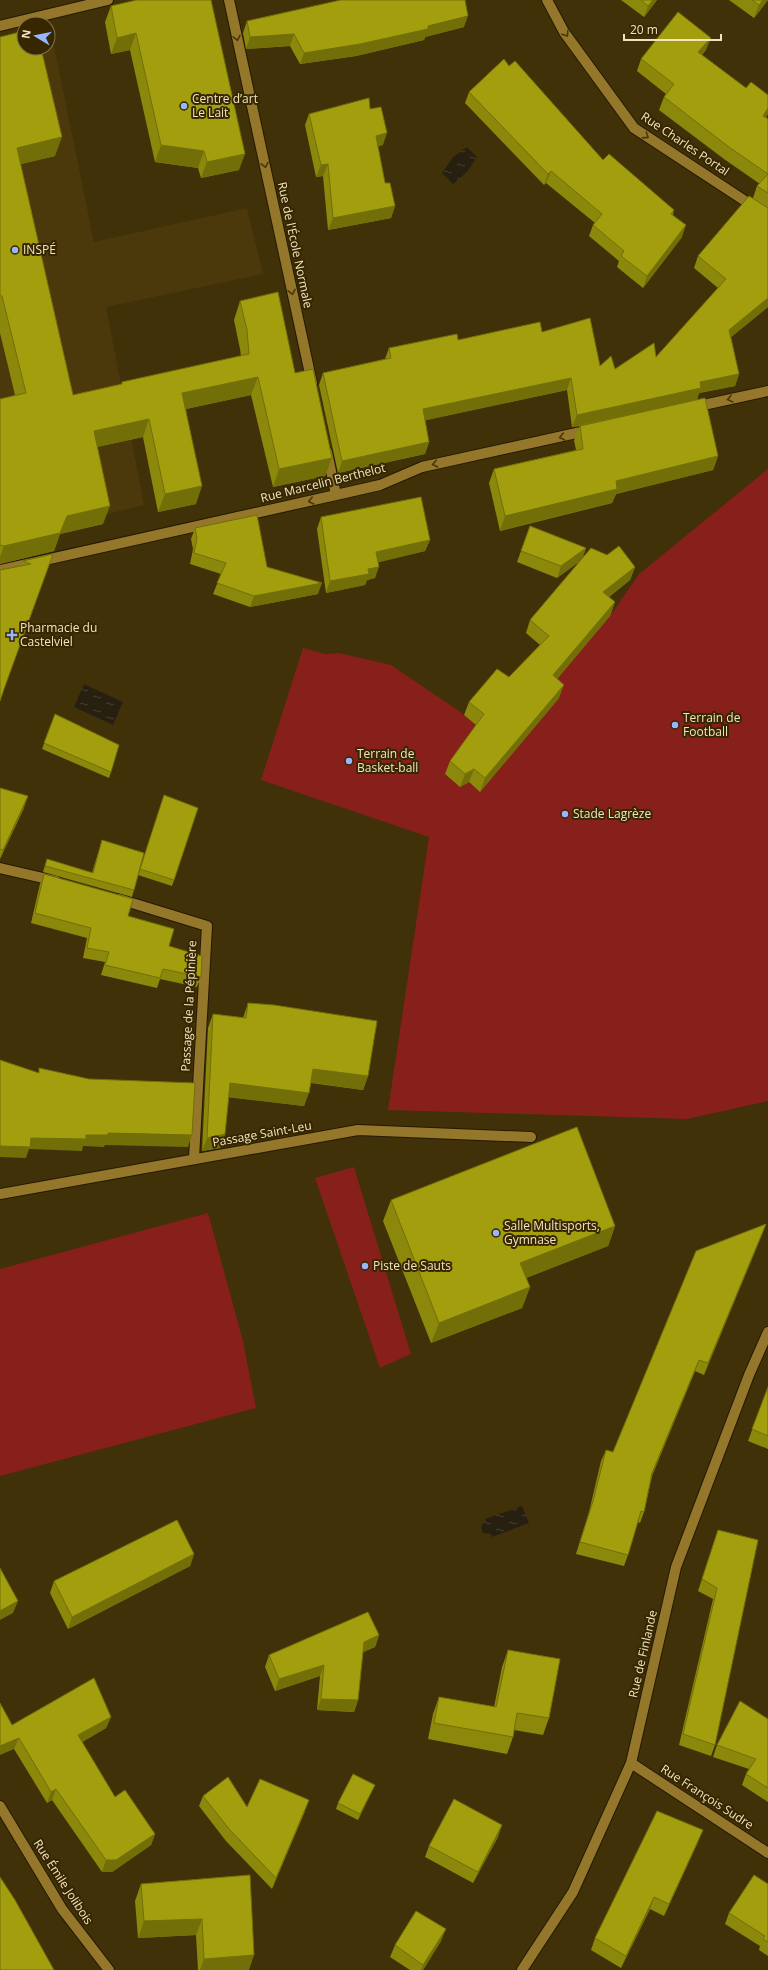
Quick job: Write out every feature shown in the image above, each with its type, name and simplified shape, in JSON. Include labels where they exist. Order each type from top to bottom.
[{"type":"street","points":[[0,26],[108,0]]},
{"type":"street","name":"Rue de l'École Normale","points":[[229,0],[315,396]]},
{"type":"street","name":"Rue Charles Portal","points":[[547,0],[564,32],[634,128],[768,216]]},
{"type":"street","points":[[686,409],[768,390]]},
{"type":"street","name":"Rue Marcelin Berthelot","points":[[0,570],[380,485],[422,467],[604,428]]},
{"type":"street","points":[[325,443],[336,495]]},
{"type":"street","points":[[0,868],[67,884]]},
{"type":"street","name":"Passage de la Pépinière","points":[[112,897],[207,926],[194,1158]]},
{"type":"street","name":"Passage Saint-Leu","points":[[0,1194],[194,1158],[358,1130],[531,1137]]},
{"type":"street","name":"Rue de Finlande","points":[[522,1970],[574,1892],[631,1763],[676,1567],[749,1375],[768,1332]]},
{"type":"street","name":"Rue François Sudre","points":[[631,1763],[768,1853]]},
{"type":"street","name":"Rue Émile Jolibois","points":[[0,1806],[62,1908],[109,1970]]},
{"type":"shaded area","points":[[0,47],[16,47],[16,56],[56,56],[94,242],[247,208],[263,274],[106,307],[144,505],[0,540]]},
{"type":"shaded area","name":"Stade Lagrèze","points":[[768,469],[768,1101],[687,1119],[388,1110],[429,837],[261,780],[303,648],[325,654],[339,653],[391,665],[459,711],[480,728],[460,787],[469,782],[480,791],[548,689],[610,616],[639,574]]},
{"type":"shaded area","name":"Piste de Sauts","points":[[354,1167],[411,1354],[380,1368],[315,1178]]},
{"type":"shaded area","points":[[208,1213],[243,1341],[256,1408],[0,1476],[0,1269]]},
{"type":"water","points":[[467,147],[477,157],[467,172],[453,184],[442,173],[453,157]]},
{"type":"water","points":[[84,684],[123,702],[113,725],[74,707]]},
{"type":"water","points":[[522,1506],[529,1523],[492,1537],[491,1534],[483,1533],[481,1528],[483,1523],[486,1522],[485,1519]]},
{"type":"building","name":"Centre d’art Le Lait","points":[[137,0],[211,0],[245,154],[207,162],[204,151],[161,145],[136,33],[117,38],[111,6]]},
{"type":"building","points":[[341,0],[465,0],[468,16],[428,26],[428,29],[360,44],[304,53],[294,34],[250,37],[247,21]]},
{"type":"building","points":[[641,0],[653,0],[648,6]]},
{"type":"building","points":[[752,0],[763,0],[759,5]]},
{"type":"building","points":[[678,12],[711,38],[698,52],[746,88],[751,82],[768,95],[768,108],[763,116],[768,119],[768,174],[729,147],[664,97],[674,84],[641,59]]},
{"type":"building","points":[[16,33],[16,56],[43,56],[62,137],[17,148],[73,395],[122,384],[122,382],[249,354],[247,330],[240,301],[278,292],[295,373],[313,369],[332,458],[279,469],[258,377],[182,393],[202,486],[165,494],[149,419],[94,431],[110,506],[67,516],[60,533],[4,546],[0,545],[0,399],[26,393],[2,296],[0,296],[0,37]]},
{"type":"building","points":[[504,59],[509,66],[515,61],[603,160],[609,154],[674,210],[671,214],[686,225],[647,276],[621,256],[624,251],[593,225],[602,214],[551,171],[548,174],[469,92]]},
{"type":"building","points":[[369,98],[370,109],[381,107],[387,133],[376,136],[385,183],[390,183],[395,206],[333,218],[328,164],[321,165],[309,114]]},
{"type":"building","points":[[768,174],[768,193],[757,186]]},
{"type":"building","points":[[749,196],[768,208],[768,298],[729,330],[739,374],[700,382],[701,388],[577,415],[571,378],[423,409],[429,442],[342,461],[323,373],[391,358],[389,348],[457,334],[458,340],[540,322],[542,332],[590,318],[600,366],[611,356],[615,369],[654,343],[656,357],[726,279],[698,256]]},
{"type":"building","points":[[705,398],[718,456],[616,481],[617,489],[505,516],[494,469],[583,449],[580,426]]},
{"type":"building","points":[[421,497],[430,540],[376,552],[379,567],[368,569],[369,574],[330,581],[321,517]]},
{"type":"building","points":[[257,515],[267,567],[322,583],[254,596],[217,583],[226,563],[194,553],[197,538],[195,528]]},
{"type":"building","points":[[530,526],[586,548],[561,566],[521,551]]},
{"type":"building","points":[[619,546],[635,567],[603,592],[615,602],[553,675],[564,685],[485,778],[474,769],[465,774],[450,761],[484,714],[469,702],[497,669],[509,677],[549,636],[530,620],[591,548],[607,555]]},
{"type":"building","name":"Pharmacie du Castelviel","points":[[53,554],[0,701],[0,570],[31,564],[23,561]]},
{"type":"building","points":[[55,714],[119,745],[111,772],[44,743]]},
{"type":"building","points":[[0,788],[28,796],[3,850],[0,849]]},
{"type":"building","points":[[164,795],[198,808],[174,880],[140,869]]},
{"type":"building","points":[[102,840],[144,853],[134,890],[45,866],[47,859],[93,873]]},
{"type":"building","points":[[44,874],[133,899],[128,916],[174,929],[169,946],[202,956],[201,977],[163,969],[160,978],[105,965],[109,952],[87,948],[91,928],[35,913]]},
{"type":"building","points":[[248,1003],[274,1005],[377,1021],[368,1076],[313,1069],[309,1093],[230,1083],[225,1134],[207,1138],[213,1014],[246,1018]]},
{"type":"building","points":[[0,1060],[39,1073],[39,1068],[89,1079],[195,1083],[192,1135],[108,1133],[108,1135],[86,1135],[86,1139],[31,1138],[30,1147],[0,1146]]},
{"type":"building","name":"Salle Multisports, Gymnase","points":[[577,1127],[615,1226],[520,1263],[530,1287],[439,1323],[391,1200]]},
{"type":"building","points":[[766,1224],[708,1363],[699,1360],[652,1473],[644,1512],[641,1511],[628,1555],[580,1542],[593,1501],[606,1450],[613,1452],[696,1251]]},
{"type":"building","points":[[768,1387],[768,1436],[752,1429]]},
{"type":"building","points":[[177,1520],[194,1554],[72,1617],[54,1581]]},
{"type":"building","points":[[718,1530],[758,1540],[715,1745],[683,1734],[717,1588],[702,1579]]},
{"type":"building","points":[[0,1568],[18,1601],[0,1611]]},
{"type":"building","points":[[368,1612],[379,1635],[364,1642],[358,1700],[321,1699],[324,1665],[279,1679],[269,1655]]},
{"type":"building","points":[[508,1650],[560,1659],[549,1718],[517,1713],[513,1737],[434,1723],[439,1697],[496,1707]]},
{"type":"building","points":[[94,1678],[111,1717],[78,1735],[115,1797],[125,1790],[155,1834],[116,1860],[106,1860],[56,1789],[51,1792],[19,1738],[0,1746],[0,1703],[12,1725]]},
{"type":"building","points":[[740,1701],[768,1719],[768,1788],[746,1774],[756,1759],[717,1745]]},
{"type":"building","points":[[353,1774],[375,1785],[360,1814],[338,1803]]},
{"type":"building","points":[[228,1777],[247,1807],[260,1779],[309,1800],[276,1878],[230,1830],[203,1796]]},
{"type":"building","points":[[454,1799],[502,1825],[478,1872],[429,1846]]},
{"type":"building","points":[[657,1811],[703,1830],[669,1904],[654,1897],[626,1956],[595,1938]]},
{"type":"building","points":[[250,1875],[254,1955],[204,1959],[202,1919],[144,1921],[141,1884]]},
{"type":"building","points":[[754,1875],[768,1884],[768,1942],[763,1939],[765,1936],[729,1913]]},
{"type":"building","points":[[0,1877],[15,1900],[54,1970],[0,1970]]},
{"type":"building","points":[[416,1911],[446,1929],[423,1965],[395,1945]]},
{"type":"place","name":"Centre d’art Le Lait","points":[[184,106]]},
{"type":"place","name":"INSPÉ","points":[[15,250]]},
{"type":"place","name":"Pharmacie du Castelviel","points":[[12,635]]},
{"type":"place","name":"Terrain de Football","points":[[675,725]]},
{"type":"place","name":"Terrain de Basket-ball","points":[[349,761]]},
{"type":"place","name":"Stade Lagrèze","points":[[565,814]]},
{"type":"place","name":"Salle Multisports, Gymnase","points":[[496,1233]]},
{"type":"place","name":"Piste de Sauts","points":[[365,1266]]}]
